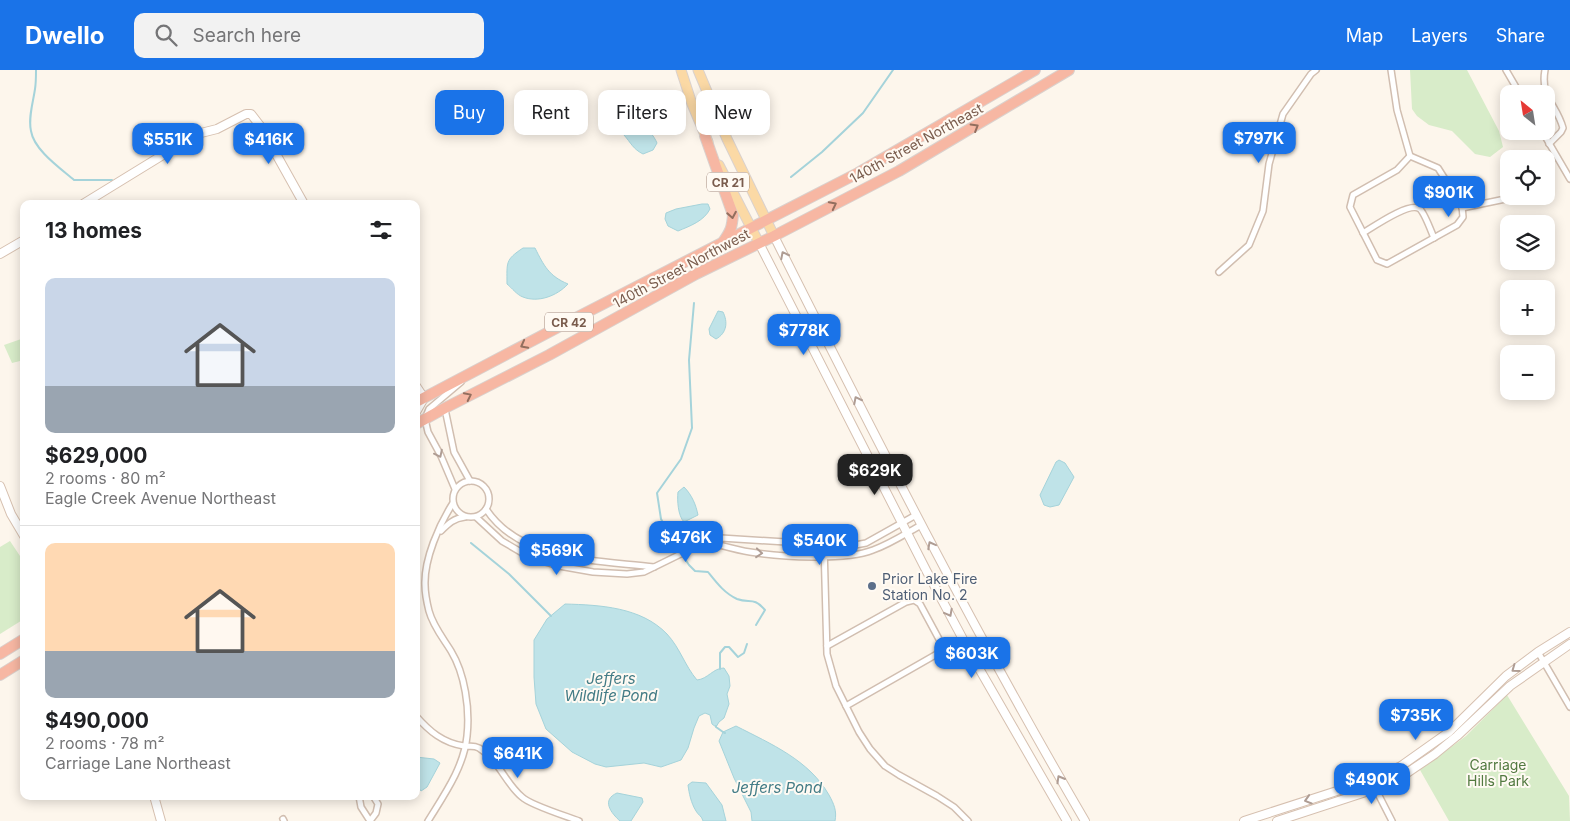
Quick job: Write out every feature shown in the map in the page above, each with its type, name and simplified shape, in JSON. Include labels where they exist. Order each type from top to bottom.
[{"type":"highway","name":"140th Street Northeast","points":[[767,220],[858,173],[1035,70]]},
{"type":"highway","name":"140th Street Northeast","points":[[774,236],[899,171],[1069,70]]},
{"type":"highway","points":[[705,136],[733,215],[733,224],[730,232],[722,242]]},
{"type":"highway","name":"140th Street Northwest","points":[[420,400],[767,220]]},
{"type":"highway","name":"140th Street Northwest","points":[[420,422],[696,274],[774,236]]},
{"type":"highway","points":[[0,654],[20,642]]},
{"type":"highway","points":[[0,675],[20,662]]},
{"type":"main road","name":"CR 21","points":[[681,70],[705,136],[902,524],[973,658],[1067,821]]},
{"type":"main road","name":"CR 21","points":[[698,70],[727,140],[774,236],[921,525],[985,646],[1085,821]]},
{"type":"main road","points":[[90,200],[197,134],[217,129],[240,116],[251,114],[261,127],[302,200]]},
{"type":"main road","points":[[0,254],[20,242]]},
{"type":"main road","points":[[0,486],[11,514],[20,529]]},
{"type":"main road","points":[[1244,821],[1371,780],[1401,766],[1449,732],[1506,676],[1538,652],[1570,632]]},
{"type":"main road","points":[[1277,821],[1375,789],[1401,776],[1435,754],[1458,736],[1510,686],[1570,644]]},
{"type":"main road","points":[[155,800],[161,821]]},
{"type":"street","points":[[1219,272],[1249,245],[1262,210],[1269,164],[1283,114],[1311,74],[1316,70]]},
{"type":"street","points":[[1391,70],[1397,110],[1410,156]]},
{"type":"street","points":[[1506,70],[1515,85]]},
{"type":"street","points":[[1545,70],[1543,80],[1549,101],[1563,128],[1549,144]]},
{"type":"street","points":[[1547,140],[1570,179]]},
{"type":"street","points":[[1410,156],[1438,168],[1462,206],[1463,217],[1457,225],[1387,264],[1377,260],[1350,207],[1353,195],[1397,170],[1410,156]]},
{"type":"street","points":[[1462,208],[1500,200]]},
{"type":"street","points":[[1363,233],[1405,208],[1416,208],[1421,210],[1434,238]]},
{"type":"street","points":[[455,489],[441,456],[428,432],[420,422],[430,409],[470,373]]},
{"type":"street","points":[[444,408],[454,452],[470,481]]},
{"type":"street","points":[[428,821],[461,763],[467,736],[466,688],[452,653],[430,612],[425,585],[429,554],[438,533],[452,503],[455,489],[459,485],[470,481],[480,484],[485,488],[489,498],[486,509],[476,517],[459,518],[452,521],[438,533]]},
{"type":"street","points":[[452,503],[459,514],[465,517]]},
{"type":"street","points":[[486,509],[492,519],[506,531],[535,547],[560,555],[654,567]]},
{"type":"street","points":[[476,517],[502,541],[531,558],[559,566],[593,572],[627,574],[644,572],[697,546],[711,543],[721,538],[850,546],[866,543],[916,515]]},
{"type":"street","points":[[711,543],[750,552],[825,556],[857,555],[873,551],[921,525]]},
{"type":"street","points":[[824,545],[827,654],[836,686],[859,732],[870,749],[885,766],[954,807],[968,821]]},
{"type":"street","points":[[826,646],[906,602],[914,600],[920,604],[940,642],[937,654],[846,706]]},
{"type":"street","points":[[1538,652],[1570,707]]},
{"type":"street","points":[[420,720],[431,732],[445,741],[465,746],[472,745],[480,749],[499,766],[514,791],[524,800],[579,821]]},
{"type":"street","points":[[1371,780],[1392,821]]},
{"type":"street","points":[[359,800],[370,821],[376,813],[378,804],[376,800]]},
{"type":"green space","points":[[1410,70],[1467,70],[1499,131],[1503,147],[1490,157],[1475,154],[1452,131],[1429,125],[1417,116],[1412,109]]},
{"type":"green space","points":[[20,339],[20,361],[12,363],[4,345]]},
{"type":"green space","points":[[10,541],[20,556],[20,622],[0,634],[0,547]]},
{"type":"green space","name":"Carriage Hills Park","points":[[1507,695],[1569,796],[1570,821],[1449,821],[1420,770],[1466,736]]},
{"type":"water","points":[[623,135],[652,135],[657,143],[653,150],[643,154],[634,148]]},
{"type":"water","points":[[708,204],[710,209],[696,223],[678,231],[668,226],[665,219],[666,213]]},
{"type":"water","points":[[523,248],[535,248],[548,270],[556,278],[568,284],[553,295],[541,299],[529,299],[517,293],[507,284],[507,266],[510,259]]},
{"type":"water","points":[[718,311],[723,312],[726,327],[720,337],[716,339],[710,335],[709,329]]},
{"type":"water","points":[[1059,460],[1065,463],[1074,477],[1059,505],[1050,507],[1044,505],[1040,495],[1056,462]]},
{"type":"water","points":[[684,487],[693,500],[698,515],[684,522],[679,512],[678,492]]},
{"type":"water","name":"Jeffers Wildlife Pond","points":[[565,604],[619,609],[645,618],[667,634],[697,680],[720,668],[724,668],[729,676],[730,686],[727,694],[729,704],[724,718],[716,727],[712,724],[710,715],[705,713],[699,716],[688,748],[681,760],[661,767],[644,763],[606,767],[595,764],[572,752],[546,729],[536,704],[534,677],[534,640],[547,619]]},
{"type":"water","name":"Jeffers Pond","points":[[736,726],[788,754],[811,772],[821,783],[832,801],[836,817],[835,821],[752,821],[751,812],[734,778],[719,741],[723,732]]},
{"type":"water","points":[[420,757],[434,759],[440,763],[427,787],[421,791]]},
{"type":"water","name":"Jeffers Pond","points":[[692,782],[706,783],[722,805],[726,821],[703,821],[690,798],[688,785]]},
{"type":"water","points":[[617,793],[642,798],[643,802],[631,821],[620,821],[609,807],[609,799]]},
{"type":"waterway","points":[[36,70],[30,121],[33,138],[37,145],[48,158],[74,180],[112,180]]},
{"type":"waterway","points":[[791,177],[822,152],[863,113],[893,70]]},
{"type":"waterway","points":[[694,303],[689,360],[692,428],[681,459],[657,493],[661,519],[675,544],[695,571],[708,572],[732,597],[757,603],[765,610],[756,625]]},
{"type":"waterway","points":[[471,543],[509,574],[551,616]]},
{"type":"waterway","points":[[720,669],[720,653],[725,647],[729,647],[738,657],[744,653],[747,644]]},
{"type":"waterway","points":[[716,726],[725,733]]},
{"type":"place","name":"Prior Lake Fire Station No. 2","points":[[872,586]]}]
